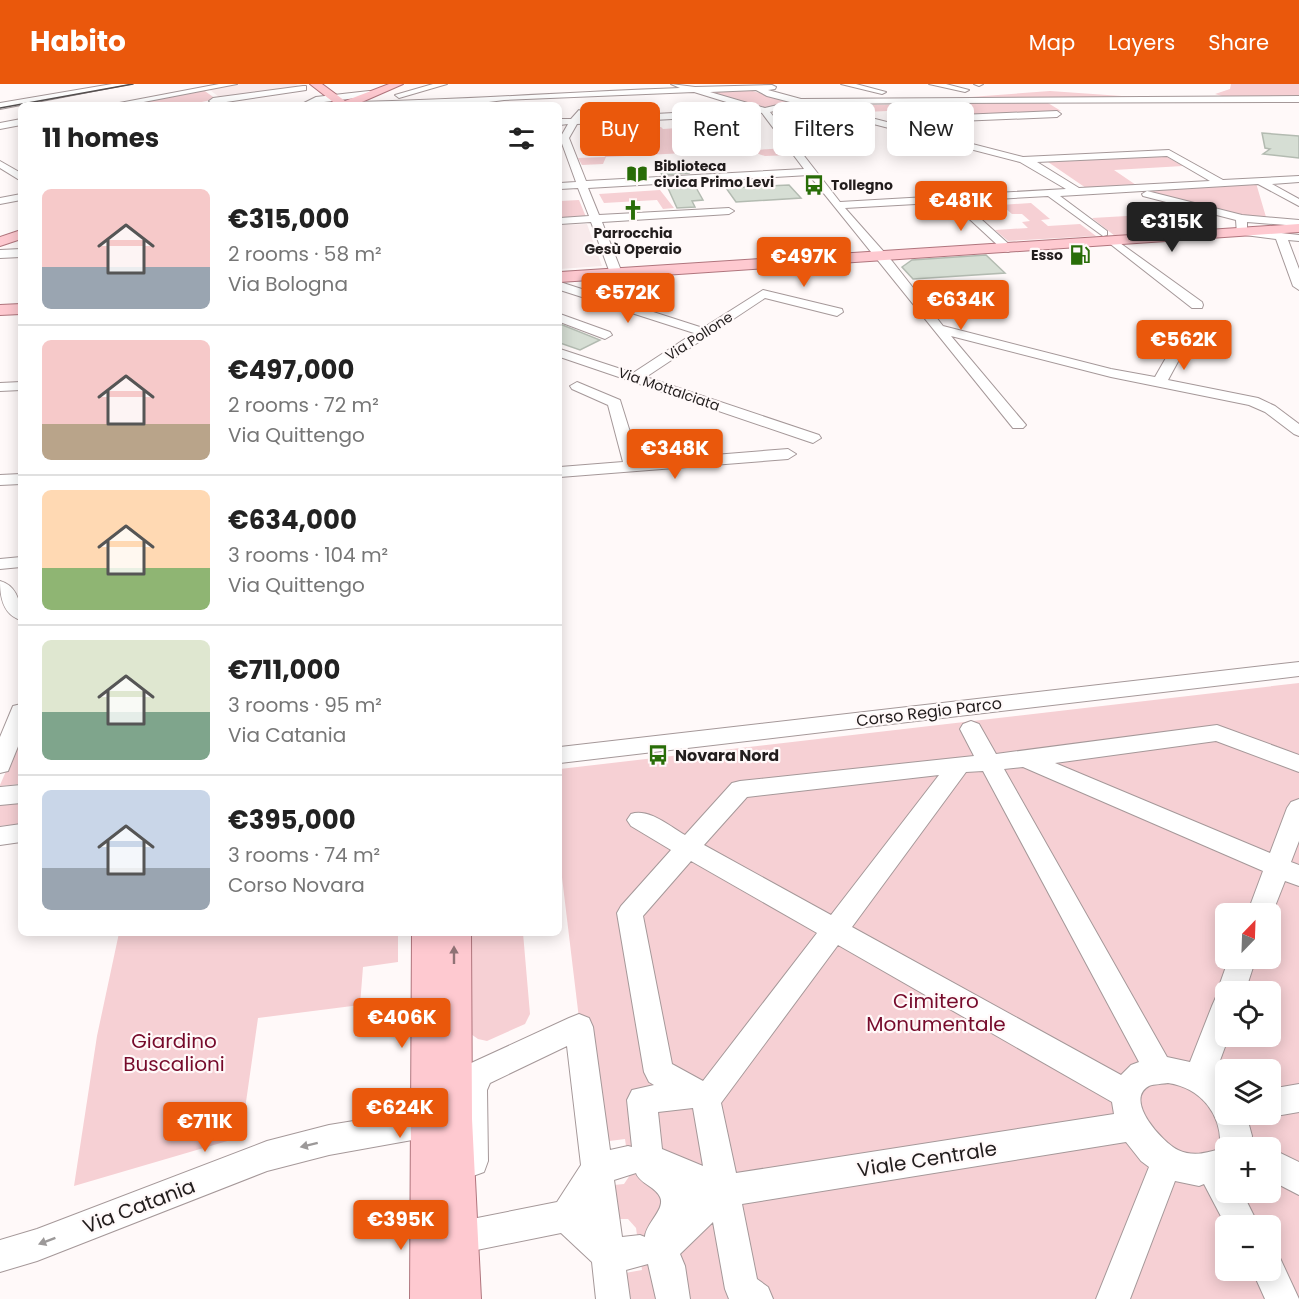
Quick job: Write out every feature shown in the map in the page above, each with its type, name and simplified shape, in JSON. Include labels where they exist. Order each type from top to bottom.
[{"type":"main road","points":[[315,84],[333,98],[356,101],[397,85]]},
{"type":"main road","points":[[562,277],[1042,245],[1241,225],[1299,228]]},
{"type":"main road","points":[[0,241],[18,233]]},
{"type":"main road","points":[[0,310],[18,309]]},
{"type":"main road","points":[[429,936],[441,1120],[466,1236],[459,1299]]},
{"type":"main road","points":[[432,1299],[454,936]]},
{"type":"street","points":[[80,84],[115,102]]},
{"type":"street","points":[[41,102],[126,84]]},
{"type":"street","points":[[128,102],[202,86],[233,84]]},
{"type":"street","points":[[340,87],[356,101],[443,84]]},
{"type":"street","points":[[675,84],[765,111],[837,205],[1018,425]]},
{"type":"street","points":[[451,102],[590,96],[650,98],[690,89],[730,84]]},
{"type":"street","points":[[845,84],[889,93]]},
{"type":"street","points":[[933,84],[965,90]]},
{"type":"street","points":[[41,102],[137,85]]},
{"type":"street","points":[[690,89],[758,85],[776,88],[800,102],[1167,100],[1219,96],[1299,99]]},
{"type":"street","points":[[206,102],[300,86],[316,100]]},
{"type":"street","points":[[1179,89],[1219,96]]},
{"type":"street","points":[[1282,99],[1277,95],[1299,89]]},
{"type":"street","points":[[936,100],[1040,90]]},
{"type":"street","points":[[1073,90],[1167,100]]},
{"type":"street","points":[[590,96],[562,138],[574,161],[616,273]]},
{"type":"street","points":[[311,102],[333,98]]},
{"type":"street","points":[[650,98],[662,117]]},
{"type":"street","points":[[0,99],[16,107]]},
{"type":"street","points":[[220,99],[224,102]]},
{"type":"street","points":[[936,100],[958,118],[1070,113],[1051,100]]},
{"type":"street","points":[[0,108],[16,107]]},
{"type":"street","points":[[562,122],[773,109]]},
{"type":"street","points":[[875,121],[1023,160],[1076,191]]},
{"type":"street","points":[[0,126],[18,123]]},
{"type":"street","points":[[1023,160],[1169,153],[1221,183]]},
{"type":"street","points":[[4,161],[18,175]]},
{"type":"street","points":[[562,162],[574,161]]},
{"type":"street","points":[[562,186],[811,172]]},
{"type":"street","points":[[562,221],[725,212],[699,178]]},
{"type":"street","points":[[837,205],[1299,179]]},
{"type":"street","points":[[1260,181],[1276,220]]},
{"type":"street","points":[[1260,181],[1299,204]]},
{"type":"street","points":[[1125,188],[1241,225],[1281,236],[1299,238]]},
{"type":"street","points":[[1050,193],[1197,305]]},
{"type":"street","points":[[0,201],[18,198]]},
{"type":"street","points":[[956,202],[1006,247]]},
{"type":"street","points":[[1241,225],[1276,220],[1299,223]]},
{"type":"street","points":[[1281,236],[1299,285]]},
{"type":"street","points":[[0,254],[18,253]]},
{"type":"street","points":[[562,287],[706,333]]},
{"type":"street","name":"Via Pollone","points":[[635,378],[764,294],[837,312]]},
{"type":"street","points":[[562,319],[605,334]]},
{"type":"street","points":[[938,329],[1111,373],[1253,401],[1299,431]]},
{"type":"street","points":[[1160,381],[1180,345]]},
{"type":"street","name":"Via Mottalciata","points":[[562,354],[813,438]]},
{"type":"street","points":[[0,387],[18,386]]},
{"type":"street","points":[[577,386],[615,403],[632,466]]},
{"type":"street","points":[[562,472],[788,454]]},
{"type":"street","points":[[0,480],[18,479]]},
{"type":"street","points":[[0,564],[18,562]]},
{"type":"street","points":[[0,587],[12,611]]},
{"type":"street","name":"Corso Regio Parco","points":[[562,755],[1299,669]]},
{"type":"street","points":[[971,729],[1158,1069]]},
{"type":"street","points":[[0,765],[17,732]]},
{"type":"street","points":[[747,1297],[727,1191],[703,1095],[659,1072],[630,914],[740,789],[1025,759],[1217,733],[1299,764]]},
{"type":"street","points":[[1025,759],[1288,871]]},
{"type":"street","points":[[638,1160],[644,1136],[647,1136],[642,1100],[703,1095],[959,765]]},
{"type":"street","points":[[0,796],[18,794]]},
{"type":"street","points":[[1267,903],[1288,871],[1299,808]]},
{"type":"street","points":[[639,820],[1126,1094]]},
{"type":"street","points":[[0,836],[18,833]]},
{"type":"street","points":[[479,1299],[466,1236],[472,1090],[479,1074],[579,1027],[613,1299]]},
{"type":"street","points":[[1198,1080],[1215,1035]]},
{"type":"street","points":[[1215,1093],[1198,1080],[1174,1070],[1158,1069],[1143,1073],[1132,1082],[1126,1094],[1126,1110],[1132,1126],[1143,1142],[1167,1161],[1195,1170],[1215,1161]]},
{"type":"street","points":[[1281,1101],[1299,1098]]},
{"type":"street","name":"Via Catania","points":[[0,1256],[37,1245],[267,1156],[329,1140],[441,1120]]},
{"type":"street","name":"Viale Centrale","points":[[727,1191],[1132,1126]]},
{"type":"street","points":[[638,1160],[672,1183],[677,1197],[672,1219],[651,1250]]},
{"type":"street","points":[[466,1236],[566,1216],[597,1168],[638,1160],[727,1191]]},
{"type":"street","points":[[1113,1299],[1167,1161]]},
{"type":"street","points":[[1281,1169],[1299,1179]]},
{"type":"street","points":[[566,1216],[606,1253],[613,1255],[651,1250],[727,1191]]},
{"type":"street","points":[[651,1250],[674,1299]]},
{"type":"street","points":[[1274,1281],[1283,1299]]},
{"type":"shaded area","points":[[237,84],[296,84],[301,88],[222,99],[207,88]]},
{"type":"shaded area","points":[[587,224],[602,266],[562,269],[562,225]]},
{"type":"green space","points":[[1231,84],[1299,84],[1299,96],[1222,96],[1215,94],[1230,89]]},
{"type":"green space","points":[[202,89],[216,99],[202,102],[133,102]]},
{"type":"green space","points":[[749,90],[791,102],[773,102],[773,107],[765,109],[761,108],[761,102],[740,102],[702,91]]},
{"type":"green space","points":[[1050,91],[1136,97],[957,98]]},
{"type":"green space","points":[[974,103],[1048,103],[1061,111],[974,115]]},
{"type":"green space","points":[[875,105],[887,105],[887,111],[875,112]]},
{"type":"green space","points":[[660,127],[672,128],[672,154],[660,154]]},
{"type":"green space","points":[[773,149],[773,156],[761,155],[761,150]]},
{"type":"green space","points":[[1164,155],[1183,166],[1114,170],[1136,185],[1086,188],[1048,162]]},
{"type":"green space","points":[[626,156],[606,157],[603,164],[582,165],[578,158]]},
{"type":"green space","points":[[1256,183],[1266,217],[1238,215],[1145,190]]},
{"type":"green space","points":[[660,190],[674,208],[663,209],[657,200],[604,203],[599,194]]},
{"type":"green space","points":[[579,200],[586,217],[562,219],[562,201]]},
{"type":"green space","points":[[1031,203],[1050,219],[1041,220],[1048,226],[1080,224],[1096,236],[1008,241],[995,230],[1028,228],[1022,222],[1030,221],[1022,214],[1012,214],[1006,209],[991,210],[986,206]]},
{"type":"green space","points":[[1144,215],[1167,232],[1115,236],[1092,218]]},
{"type":"green space","name":"Cimitero Monumentale","points":[[1299,683],[1299,1299],[617,1299],[614,1275],[642,1270],[636,1228],[628,1219],[616,1219],[614,1185],[624,1184],[630,1175],[625,1139],[594,1143],[562,878],[562,769]]},
{"type":"green space","points":[[18,744],[18,784],[0,785]]},
{"type":"green space","points":[[18,803],[18,824],[0,826],[0,805]]},
{"type":"green space","name":"Giardino Buscalioni","points":[[118,936],[398,936],[398,962],[363,967],[360,1005],[258,1018],[241,1137],[74,1186],[97,1036]]},
{"type":"green space","points":[[462,936],[523,936],[530,1014],[525,1024],[487,1041],[478,1039],[468,1032]]},
{"type":"building","points":[[1262,133],[1299,136],[1299,158],[1263,154],[1270,149],[1265,148]]},
{"type":"building","points":[[686,167],[689,173],[662,175],[659,169]]},
{"type":"building","points":[[694,184],[703,200],[692,201],[695,207],[677,208],[667,186]]},
{"type":"building","points":[[789,185],[801,198],[736,202],[726,188]]},
{"type":"building","points":[[986,255],[1005,273],[913,279],[902,267],[912,260]]},
{"type":"building","points":[[562,325],[600,340],[580,350],[562,344]]},
{"type":"tram line","points":[[33,102],[133,84]]},
{"type":"tram line","points":[[0,108],[18,105]]},
{"type":"place","name":"Biblioteca civica Primo Levi","points":[[637,174]]},
{"type":"place","name":"Tollegno","points":[[814,185]]},
{"type":"place","name":"Parrocchia Gesù Operaio","points":[[633,210]]},
{"type":"place","name":"Esso","points":[[1080,255]]},
{"type":"place","name":"Novara Nord","points":[[658,755]]}]
